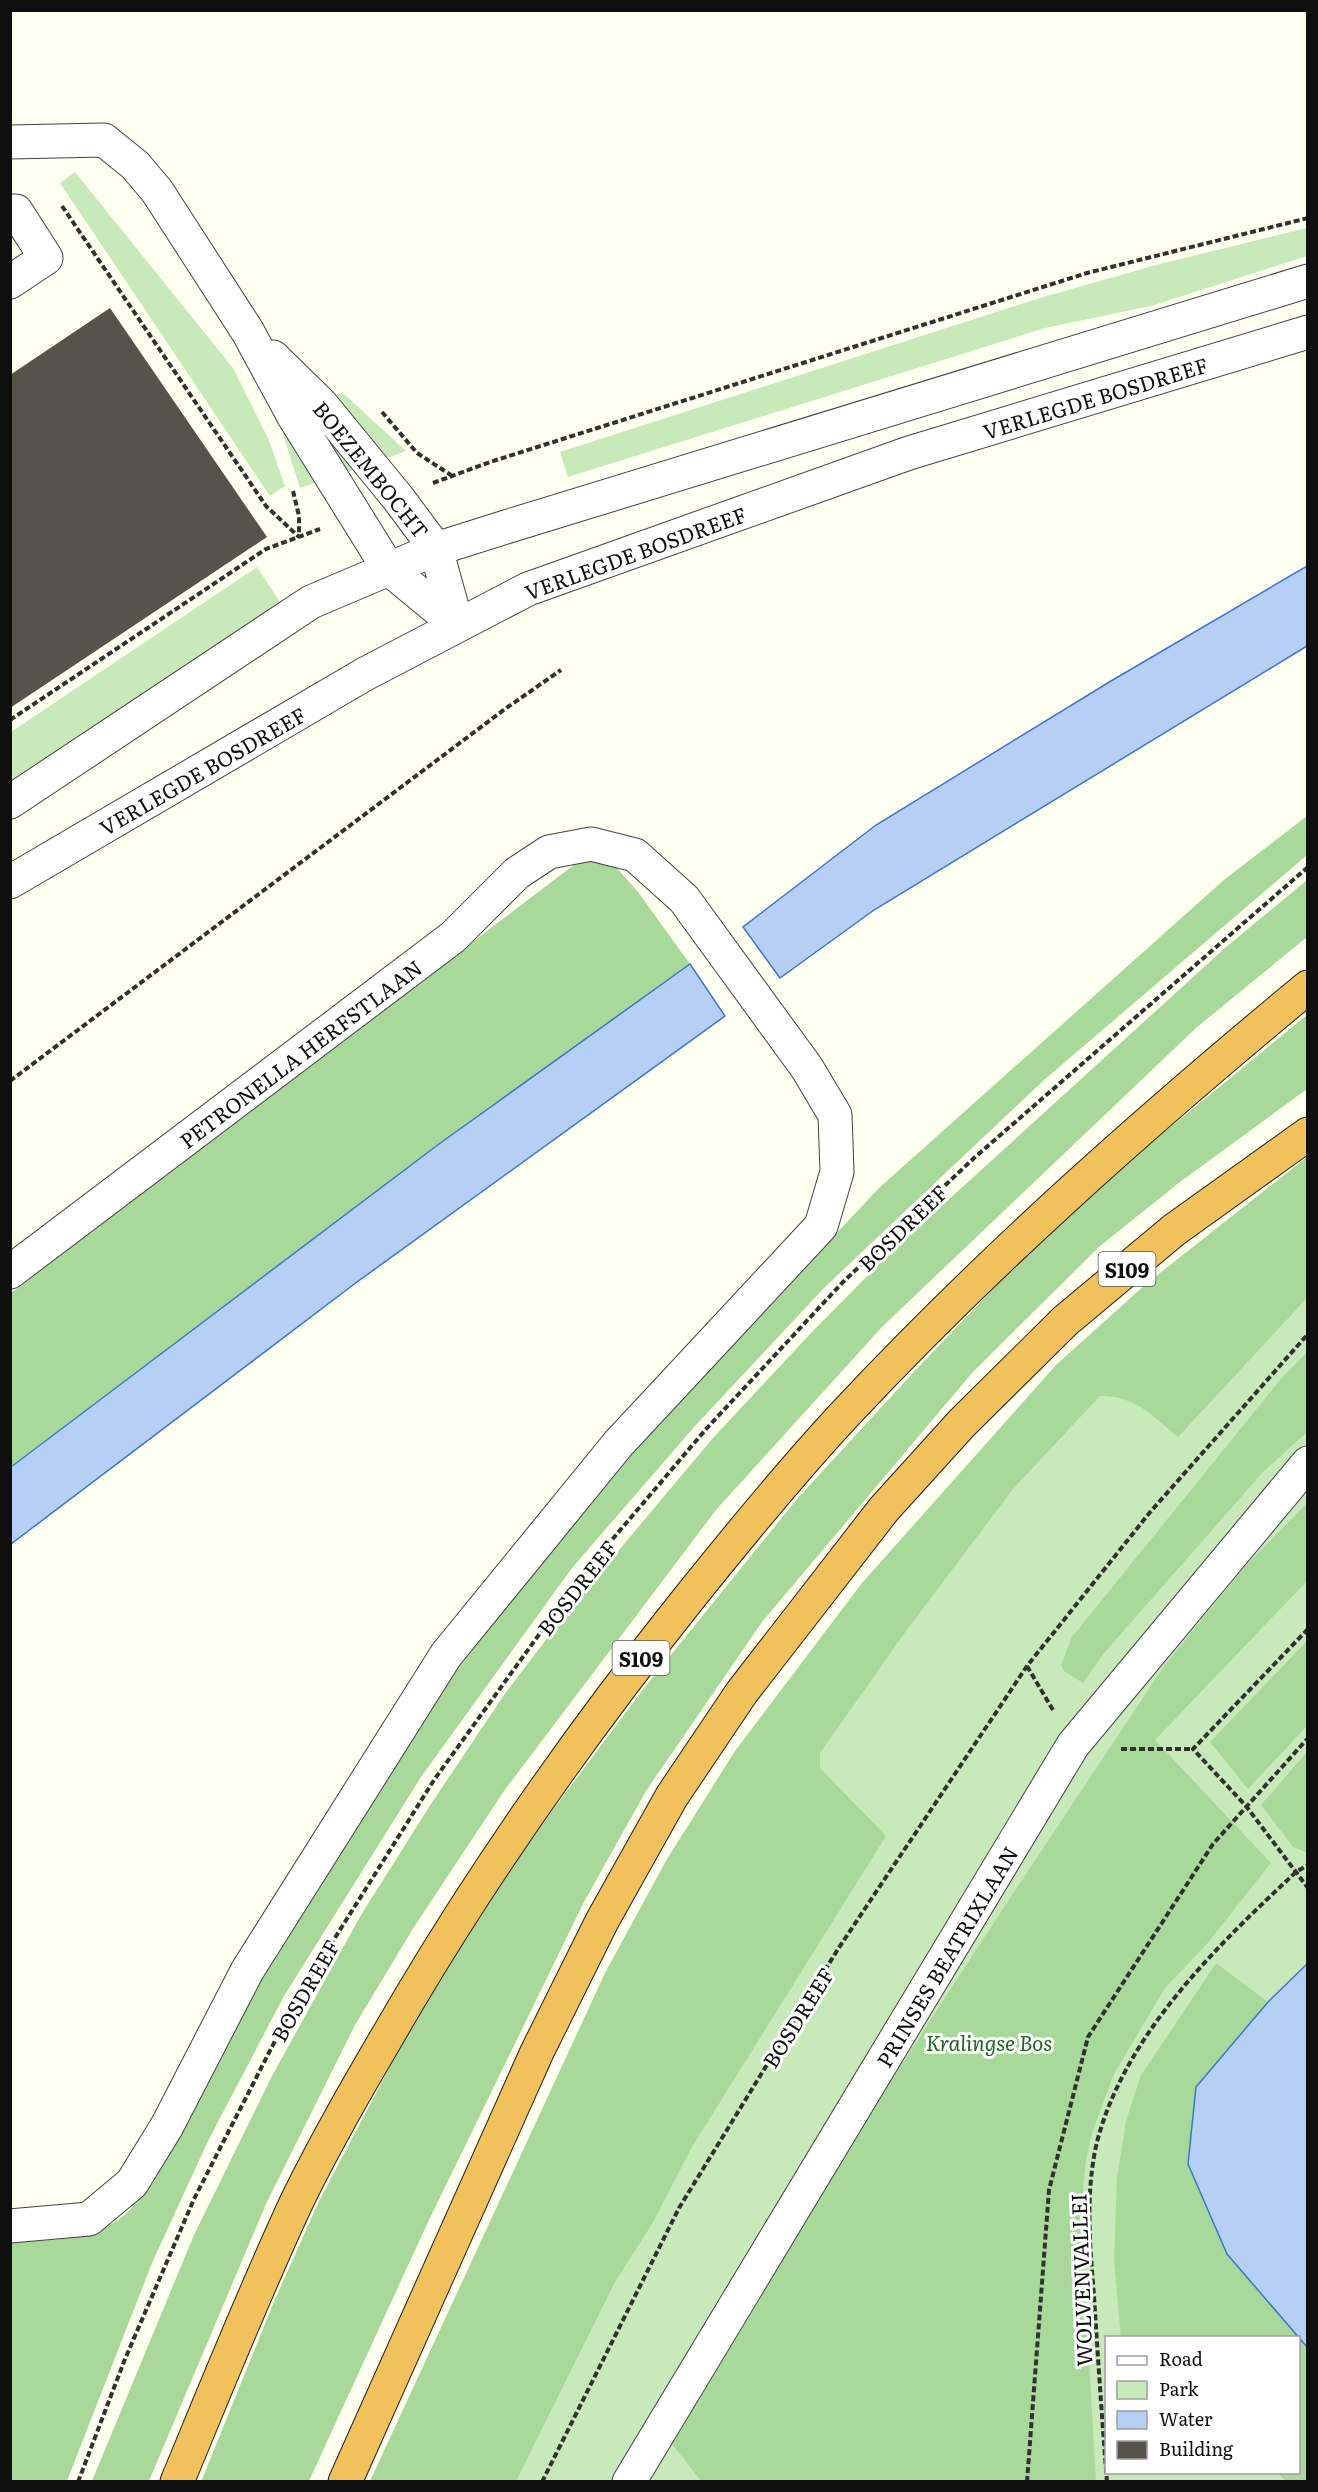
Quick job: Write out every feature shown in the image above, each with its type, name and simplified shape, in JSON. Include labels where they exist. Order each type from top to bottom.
[{"type":"highway","name":"S109","points":[[177,2481],[299,2198],[372,2063],[433,1958],[499,1854],[612,1694],[762,1506],[846,1413],[925,1332],[1120,1146],[1308,987]]},
{"type":"highway","name":"S109","points":[[345,2481],[537,2052],[602,1921],[672,1796],[742,1692],[884,1509],[962,1423],[1049,1337],[1174,1230],[1308,1134]]},
{"type":"street","name":"BOEZEMBOCHT","points":[[10,142],[104,140],[135,165],[157,191],[248,332],[293,415],[388,568],[457,625]]},
{"type":"street","points":[[10,212],[16,211],[46,258],[10,282]]},
{"type":"street","points":[[10,802],[311,602],[388,568],[436,549],[1308,281]]},
{"type":"street","name":"BOEZEMBOCHT","points":[[248,332],[321,404],[398,498],[436,549],[457,625]]},
{"type":"street","name":"VERLEGDE BOSDREEF","points":[[10,882],[365,674],[528,590],[898,457],[1308,332]]},
{"type":"street","name":"PETRONELLA HERFSTLAAN","points":[[10,1272],[453,937],[517,873],[549,852],[591,844],[635,855],[684,899],[807,1068],[835,1115],[837,1172],[821,1226],[618,1444],[446,1654],[247,1971],[167,2126],[132,2183],[90,2219],[10,2226]]},
{"type":"street","name":"PRINSES BEATRIXLAAN","points":[[629,2481],[1073,1745],[1308,1463]]},
{"type":"path","points":[[10,720],[266,549],[299,537],[266,506],[62,205]]},
{"type":"path","points":[[451,476],[1087,273],[1308,218]]},
{"type":"path","points":[[10,1081],[505,709],[561,670]]},
{"type":"path","name":"BOSDREEF","points":[[78,2481],[125,2359],[195,2199],[296,2000],[434,1780],[582,1575],[707,1428],[843,1282],[974,1158],[1308,867]]},
{"type":"path","name":"BOSDREEF","points":[[542,2481],[679,2208],[838,1949],[1027,1666],[1151,1511],[1308,1334]]},
{"type":"path","points":[[1027,1666],[1073,1745],[1130,1750],[1192,1749],[1308,1629]]},
{"type":"path","points":[[1028,2481],[1049,2190],[1088,2037],[1213,1844],[1308,1738]]},
{"type":"path","points":[[1192,1749],[1246,1806],[1308,1888]]},
{"type":"path","name":"WOLVENVALLEI","points":[[1105,2453],[1090,2241],[1091,2178],[1097,2143],[1107,2112],[1121,2078],[1138,2048],[1171,2003],[1239,1925],[1296,1872],[1308,1865]]},
{"type":"green space","points":[[75,172],[233,368],[268,438],[285,486],[270,496],[60,183]]},
{"type":"green space","points":[[1307,228],[1307,256],[1151,306],[1045,328],[568,477],[560,452],[1040,298],[1156,265]]},
{"type":"green space","points":[[337,394],[344,394],[406,451],[385,459],[334,398]]},
{"type":"green space","points":[[318,422],[358,468],[344,474]]},
{"type":"green space","points":[[285,431],[320,481],[300,488],[283,434]]},
{"type":"green space","points":[[257,567],[280,602],[110,723],[11,789],[11,732]]},
{"type":"green space","points":[[1307,816],[1307,855],[1044,1080],[825,1287],[695,1426],[572,1568],[421,1777],[284,1996],[208,2141],[152,2263],[67,2481],[11,2482],[11,2242],[73,2237],[103,2228],[117,2221],[129,2211],[153,2183],[261,1977],[431,1704],[519,1586],[620,1464],[879,1188],[1225,879]]},
{"type":"green space","points":[[608,858],[638,892],[690,964],[439,1144],[11,1467],[11,1293],[579,861]]},
{"type":"green space","points":[[1307,880],[1307,937],[1196,1028],[882,1327],[716,1510],[504,1791],[414,1927],[355,2025],[266,2204],[149,2481],[92,2481],[194,2235],[272,2076],[361,1915],[429,1807],[504,1695],[567,1612],[713,1438],[811,1333],[891,1252],[1225,948]]},
{"type":"green space","points":[[1307,1015],[1307,1089],[1180,1182],[1100,1246],[972,1373],[762,1622],[646,1791],[584,1902],[428,2222],[309,2481],[201,2482],[273,2304],[319,2201],[431,1989],[508,1870],[641,1692],[797,1499],[1036,1244],[1101,1184]]},
{"type":"green space","points":[[1307,1157],[1307,1298],[1178,1437],[1133,1403],[1123,1399],[1100,1396],[1013,1489],[906,1631],[820,1753],[820,1768],[886,1836],[692,2147],[652,2224],[615,2282],[516,2481],[370,2481],[605,1973],[667,1859],[735,1751],[862,1583],[1056,1365],[1146,1284]]},
{"type":"green space","name":"Kralingse Bos","points":[[1307,1221],[1307,2481],[420,2482],[885,1598],[1100,1395],[1105,1395]]},
{"type":"green space","points":[[1307,1352],[1307,1432],[1263,1472],[1105,1652],[1083,1683],[1064,1671],[1061,1665],[1072,1637],[1280,1380]]},
{"type":"green space","points":[[1307,1503],[1307,1581],[1155,1740],[1271,1863],[1206,1945],[1165,1988],[1114,2074],[1092,2133],[1083,2190],[1083,2253],[1096,2481],[701,2481],[669,2440],[846,2150],[1164,1666],[1244,1568]]},
{"type":"green space","points":[[1307,1641],[1307,1726],[1248,1789],[1210,1742]]},
{"type":"green space","points":[[1307,1752],[1308,1851],[1306,1852],[1293,1847],[1261,1805]]},
{"type":"green space","points":[[1216,1963],[1268,2002],[1196,2087],[1227,2254],[1298,2336],[1121,2336],[1114,2260],[1117,2178],[1126,2121],[1141,2075]]},
{"type":"green space","points":[[1300,2339],[1307,2347],[1307,2481],[1286,2481],[1278,2474],[1300,2474]]},
{"type":"water","points":[[1307,566],[1307,646],[874,910],[780,978],[743,927],[876,825],[1111,681]]},
{"type":"water","points":[[690,964],[725,1016],[357,1282],[11,1544],[11,1467],[439,1144]]},
{"type":"water","points":[[1307,1964],[1307,2347],[1300,2336],[1298,2336],[1227,2254],[1188,2164],[1196,2087],[1268,2002]]},
{"type":"building","points":[[110,308],[267,537],[10,708],[10,375]]}]
